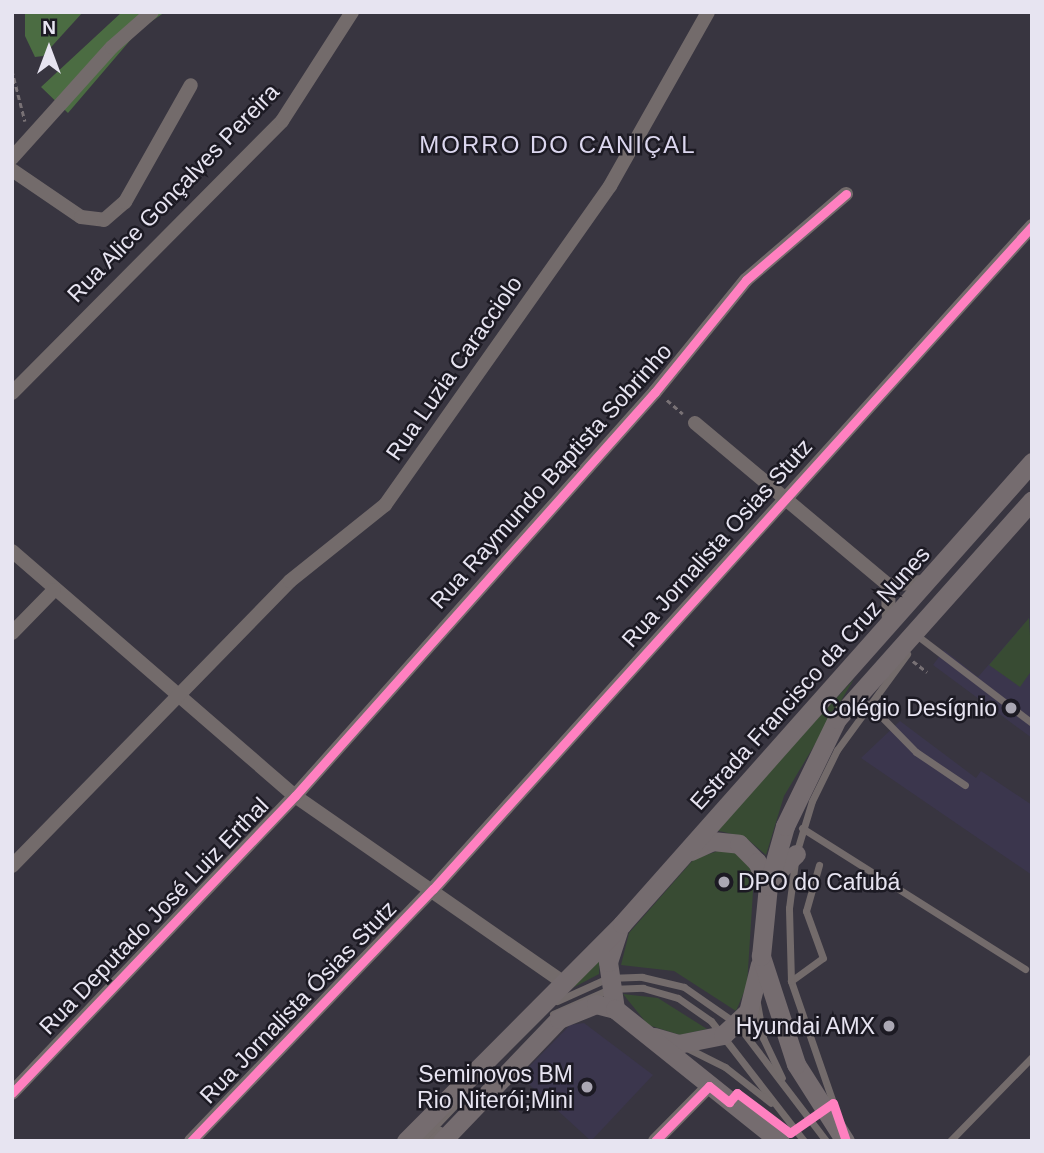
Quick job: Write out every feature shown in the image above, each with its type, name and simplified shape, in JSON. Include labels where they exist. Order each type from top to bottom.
[{"type":"main road","name":"Estrada Francisco da Cruz Nunes","points":[[406,1141],[560,980],[622,924],[889,627],[1032,462]]},
{"type":"main road","name":"Estrada Francisco da Cruz Nunes","points":[[846,1141],[796,1064],[761,956],[769,883],[797,795],[837,719],[922,629],[1032,500]]},
{"type":"main road","points":[[684,856],[712,841],[739,844],[757,862],[769,883],[796,854]]},
{"type":"main road","points":[[615,1009],[609,983],[622,924]]},
{"type":"main road","points":[[643,1032],[678,1044],[730,1030],[755,990],[761,956]]},
{"type":"main road","points":[[442,1141],[559,1020],[596,1004],[615,1009],[780,1141]]},
{"type":"street","points":[[12,158],[152,12]]},
{"type":"street","name":"Rua Alice Gonçalves Pereira","points":[[12,393],[282,121],[352,12]]},
{"type":"street","name":"Rua Luzia Caracciolo","points":[[12,866],[311,562],[385,505],[610,186],[708,12]]},
{"type":"street","points":[[12,170],[89,221],[104,219],[125,202],[191,85]]},
{"type":"street","name":"Rua Raymundo Baptista Sobrinho","points":[[295,796],[655,392],[746,281],[846,194]]},
{"type":"street","name":"Rua Jornalista Osias Stutz","points":[[433,889],[783,497],[1032,226]]},
{"type":"street","points":[[695,423],[888,585],[930,580]]},
{"type":"street","points":[[12,551],[176,698],[295,796],[433,889],[560,980]]},
{"type":"street","points":[[888,585],[889,627]]},
{"type":"street","points":[[12,633],[54,590]]},
{"type":"street","name":"Rua Deputado José Luiz Erthal","points":[[12,1093],[295,796]]},
{"type":"street","name":"Rua Jornalista Ósias Stutz","points":[[191,1141],[433,889]]},
{"type":"street","points":[[655,1141],[709,1086]]},
{"type":"lane","points":[[846,1141],[791,981],[789,908],[802,828],[837,750],[922,629],[1032,723]]},
{"type":"lane","points":[[869,704],[916,752],[965,785]]},
{"type":"lane","points":[[802,828],[1025,969]]},
{"type":"lane","points":[[791,981],[824,958],[806,911],[819,865]]},
{"type":"lane","points":[[421,1141],[558,1000],[609,983],[642,977],[684,986],[730,1030],[796,1103],[826,1141]]},
{"type":"lane","points":[[430,1141],[556,1011],[609,983],[643,988],[678,998],[730,1030],[804,1141]]},
{"type":"lane","points":[[755,990],[763,1038],[796,1103]]},
{"type":"lane","points":[[678,1044],[725,1067],[785,1115]]},
{"type":"lane","points":[[950,1141],[1032,1057]]},
{"type":"path","points":[[12,70],[33,135]]},
{"type":"path","points":[[655,392],[695,423]]},
{"type":"path","points":[[906,655],[927,672]]},
{"type":"shaded area","name":"Colégio Desígnio","points":[[1029,618],[1032,620],[1032,738],[933,665],[944,650],[978,677]]},
{"type":"shaded area","points":[[900,721],[976,778],[981,771],[1032,805],[1032,875],[861,758]]},
{"type":"shaded area","name":"Seminovos BM Rio Niterói;Mini","points":[[584,1023],[653,1075],[591,1141],[520,1076],[570,1025]]},
{"type":"green space","points":[[25,12],[83,12],[43,56],[35,57],[25,36]]},
{"type":"green space","points":[[122,12],[165,12],[139,30],[68,113],[41,87]]},
{"type":"green space","points":[[1029,618],[1032,670],[1020,687],[989,665]]},
{"type":"green space","points":[[854,679],[784,796],[766,855],[745,837],[715,830]]},
{"type":"green space","points":[[724,849],[742,855],[754,876],[747,985],[736,1011],[674,971],[621,965],[629,933],[694,859]]},
{"type":"green space","points":[[600,950],[599,974],[563,993]]},
{"type":"green space","points":[[623,994],[658,998],[707,1029],[680,1035],[648,1025]]},
{"type":"cycle path","points":[[12,1093],[295,796],[655,392],[746,280],[846,194]]},
{"type":"cycle path","points":[[191,1141],[433,889],[1032,226]]},
{"type":"cycle path","points":[[655,1141],[709,1086],[729,1102],[737,1093],[790,1133],[833,1103],[846,1141]]},
{"type":"place","name":"Colégio Desígnio","points":[[1011,708]]},
{"type":"place","name":"DPO do Cafubá","points":[[724,882]]},
{"type":"place","name":"Hyundai AMX","points":[[889,1026]]},
{"type":"place","name":"Seminovos BM Rio Niterói;Mini","points":[[587,1087]]},
{"type":"district","name":"MORRO DO CANIÇAL","points":[[558,145]]}]
